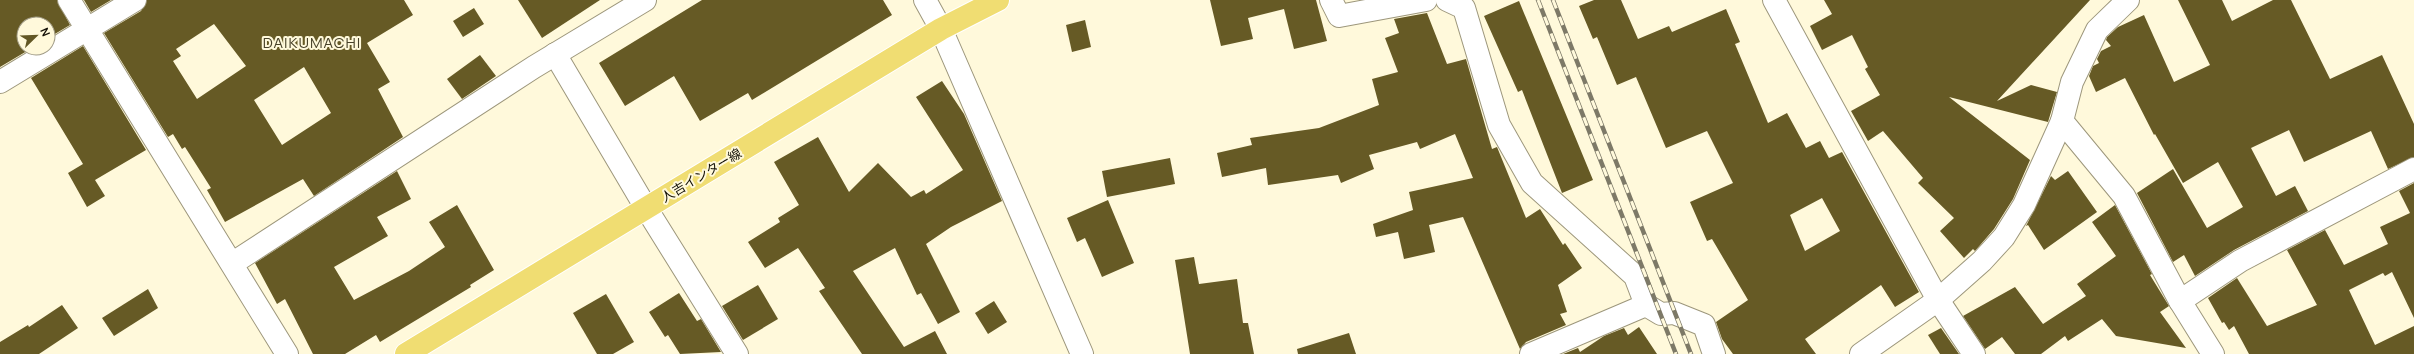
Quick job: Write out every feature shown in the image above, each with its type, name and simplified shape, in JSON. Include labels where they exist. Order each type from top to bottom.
[{"type":"main road","name":"人吉インター線","points":[[406,354],[941,29],[998,0]]},
{"type":"street","points":[[69,0],[233,263],[287,354]]},
{"type":"street","points":[[0,82],[135,0]]},
{"type":"street","points":[[233,263],[555,54],[645,0]]},
{"type":"street","points":[[925,0],[941,29],[1082,354]]},
{"type":"street","points":[[1331,0],[1339,16],[1426,0]]},
{"type":"street","points":[[1448,0],[1464,8],[1499,125],[1532,184],[1635,276],[1646,305],[1661,314],[1674,314],[1704,325],[1714,354]]},
{"type":"street","points":[[1774,0],[1938,300],[1974,354]]},
{"type":"street","points":[[1861,354],[1938,300],[1982,261],[2004,237],[2024,205],[2062,121],[2072,82],[2097,30],[2128,0]]},
{"type":"street","points":[[555,54],[646,208],[737,354]]},
{"type":"street","points":[[2062,121],[2124,196],[2180,301],[2213,354]]},
{"type":"street","points":[[2180,301],[2240,261],[2414,169]]},
{"type":"street","points":[[1531,354],[1646,305]]},
{"type":"building","points":[[0,0],[57,0],[70,25],[56,33],[56,16],[16,16],[16,56],[19,56],[0,67]]},
{"type":"building","points":[[84,0],[111,0],[91,12]]},
{"type":"building","points":[[147,0],[404,0],[413,15],[367,43],[390,82],[378,89],[403,137],[314,196],[303,179],[225,222],[207,190],[211,188],[185,147],[182,149],[173,134],[168,137],[104,33],[141,11]],"holes":[[[214,24],[246,66],[197,99],[173,61],[181,56],[176,49]],[[304,67],[331,113],[282,145],[254,100]]]},
{"type":"building","points":[[518,0],[600,0],[542,38]]},
{"type":"building","points":[[702,0],[883,0],[892,15],[752,100],[748,93],[700,121],[674,76],[625,106],[599,63]]},
{"type":"building","points":[[1210,0],[1316,0],[1327,41],[1294,49],[1284,9],[1248,18],[1253,39],[1221,46]]},
{"type":"building","points":[[1594,0],[1621,0],[1638,39],[1669,26],[1672,32],[1726,9],[1740,42],[1735,44],[1768,123],[1787,113],[1806,148],[1820,141],[1829,158],[1842,152],[1919,292],[1895,307],[1881,285],[1805,339],[1816,354],[1733,354],[1722,339],[1716,322],[1748,300],[1712,239],[1707,241],[1690,202],[1733,183],[1707,131],[1666,148],[1636,77],[1617,85],[1597,37],[1593,39],[1579,6]],"holes":[[[1822,198],[1840,231],[1805,251],[1790,215]]]},
{"type":"building","points":[[1824,0],[2090,0],[1997,101],[2031,85],[2057,92],[2048,122],[1949,97],[2030,160],[2013,199],[1994,229],[1975,251],[1973,249],[1964,258],[1940,231],[1954,218],[1918,183],[1923,178],[1883,131],[1868,141],[1851,111],[1880,95],[1865,69],[1868,67],[1852,35],[1822,50],[1810,26],[1832,14]]},
{"type":"building","points":[[2178,0],[2222,0],[2232,21],[2273,0],[2291,0],[2330,79],[2382,55],[2414,124],[2414,157],[2388,169],[2371,131],[2304,162],[2289,130],[2251,148],[2276,196],[2295,186],[2308,211],[2234,250],[2195,276],[2184,255],[2173,262],[2137,193],[2173,169],[2207,228],[2243,207],[2218,162],[2183,183],[2155,134],[2154,135],[2125,78],[2096,92],[2089,76],[2093,66],[2099,63],[2097,59],[2101,51],[2111,46],[2106,40],[2107,37],[2118,27],[2144,15],[2174,82],[2210,65]]},
{"type":"building","points":[[1519,1],[1593,180],[1562,193],[1522,90],[1518,92],[1484,16]]},
{"type":"building","points":[[474,8],[484,24],[463,37],[453,21]]},
{"type":"building","points":[[1427,13],[1447,64],[1466,59],[1492,149],[1497,147],[1526,218],[1540,209],[1563,245],[1565,243],[1582,268],[1558,285],[1567,312],[1560,314],[1566,325],[1526,342],[1520,349],[1463,217],[1429,225],[1435,252],[1404,259],[1398,232],[1376,237],[1373,224],[1413,210],[1409,192],[1473,178],[1455,134],[1420,149],[1417,142],[1369,155],[1374,169],[1341,183],[1338,175],[1268,185],[1266,168],[1222,177],[1217,153],[1252,145],[1250,138],[1319,128],[1379,105],[1372,79],[1398,72],[1385,38],[1399,33],[1394,19]]},
{"type":"building","points":[[1085,20],[1091,47],[1072,52],[1066,25]]},
{"type":"building","points":[[83,46],[146,150],[95,180],[105,196],[87,207],[68,173],[83,164],[31,78]]},
{"type":"building","points":[[480,55],[496,76],[462,99],[447,79]]},
{"type":"building","points":[[942,81],[964,114],[1002,201],[951,227],[926,244],[960,312],[938,324],[921,293],[917,295],[895,248],[853,271],[904,347],[935,331],[947,354],[862,354],[819,291],[825,288],[798,248],[765,268],[748,242],[780,222],[778,218],[799,205],[774,162],[818,137],[849,192],[878,163],[911,197],[924,190],[926,194],[963,170],[916,97]]},
{"type":"building","points":[[1170,158],[1175,184],[1107,197],[1102,171]]},
{"type":"building","points":[[397,171],[411,199],[377,217],[388,236],[334,267],[354,300],[409,271],[445,247],[429,222],[457,205],[494,270],[470,285],[471,287],[380,342],[376,335],[345,354],[313,354],[285,299],[277,304],[255,263]]},
{"type":"building","points":[[2068,171],[2097,212],[2044,250],[2028,225],[2026,226],[2051,176],[2055,180]]},
{"type":"building","points":[[2414,183],[2414,318],[2392,272],[2385,276],[2383,273],[2349,290],[2375,345],[2414,326],[2414,354],[2249,354],[2234,326],[2229,330],[2224,322],[2222,323],[2208,298],[2237,278],[2267,326],[2317,305],[2287,250],[2325,230],[2344,265],[2388,244],[2380,227],[2410,213],[2399,191]]},
{"type":"building","points":[[1108,200],[1134,263],[1102,277],[1085,238],[1077,242],[1067,218]]},
{"type":"building","points":[[2115,205],[2152,274],[2150,275],[2169,306],[2160,312],[2186,348],[2116,336],[2102,319],[2068,341],[2065,336],[2041,354],[2015,354],[2002,337],[1985,349],[1963,316],[2015,287],[2043,324],[2086,296],[2077,284],[2116,256],[2092,222]]},
{"type":"building","points":[[1194,257],[1199,284],[1237,279],[1243,323],[1248,323],[1254,354],[1190,354],[1175,260]]},
{"type":"building","points":[[758,285],[778,319],[743,340],[722,306]]},
{"type":"building","points":[[148,289],[158,308],[114,336],[102,318]]},
{"type":"building","points":[[679,293],[697,321],[701,319],[721,352],[680,354],[668,335],[665,337],[649,312]]},
{"type":"building","points":[[606,294],[634,342],[613,354],[597,354],[573,313]]},
{"type":"building","points":[[994,301],[1007,322],[988,334],[975,313]]},
{"type":"building","points":[[62,305],[78,328],[39,354],[0,354],[0,342],[28,325],[29,327]]},
{"type":"building","points":[[1639,327],[1657,354],[1563,354],[1578,348],[1580,352],[1604,336],[1624,328],[1628,335]]},
{"type":"building","points":[[1941,328],[1959,354],[1940,354],[1928,335]]},
{"type":"building","points":[[1349,333],[1356,354],[1298,354],[1297,349]]},
{"type":"railway","points":[[1538,0],[1676,354]]},
{"type":"railway","points":[[1553,0],[1691,354]]},
{"type":"district","name":"DAIKUMACHI","points":[[312,43]]}]
